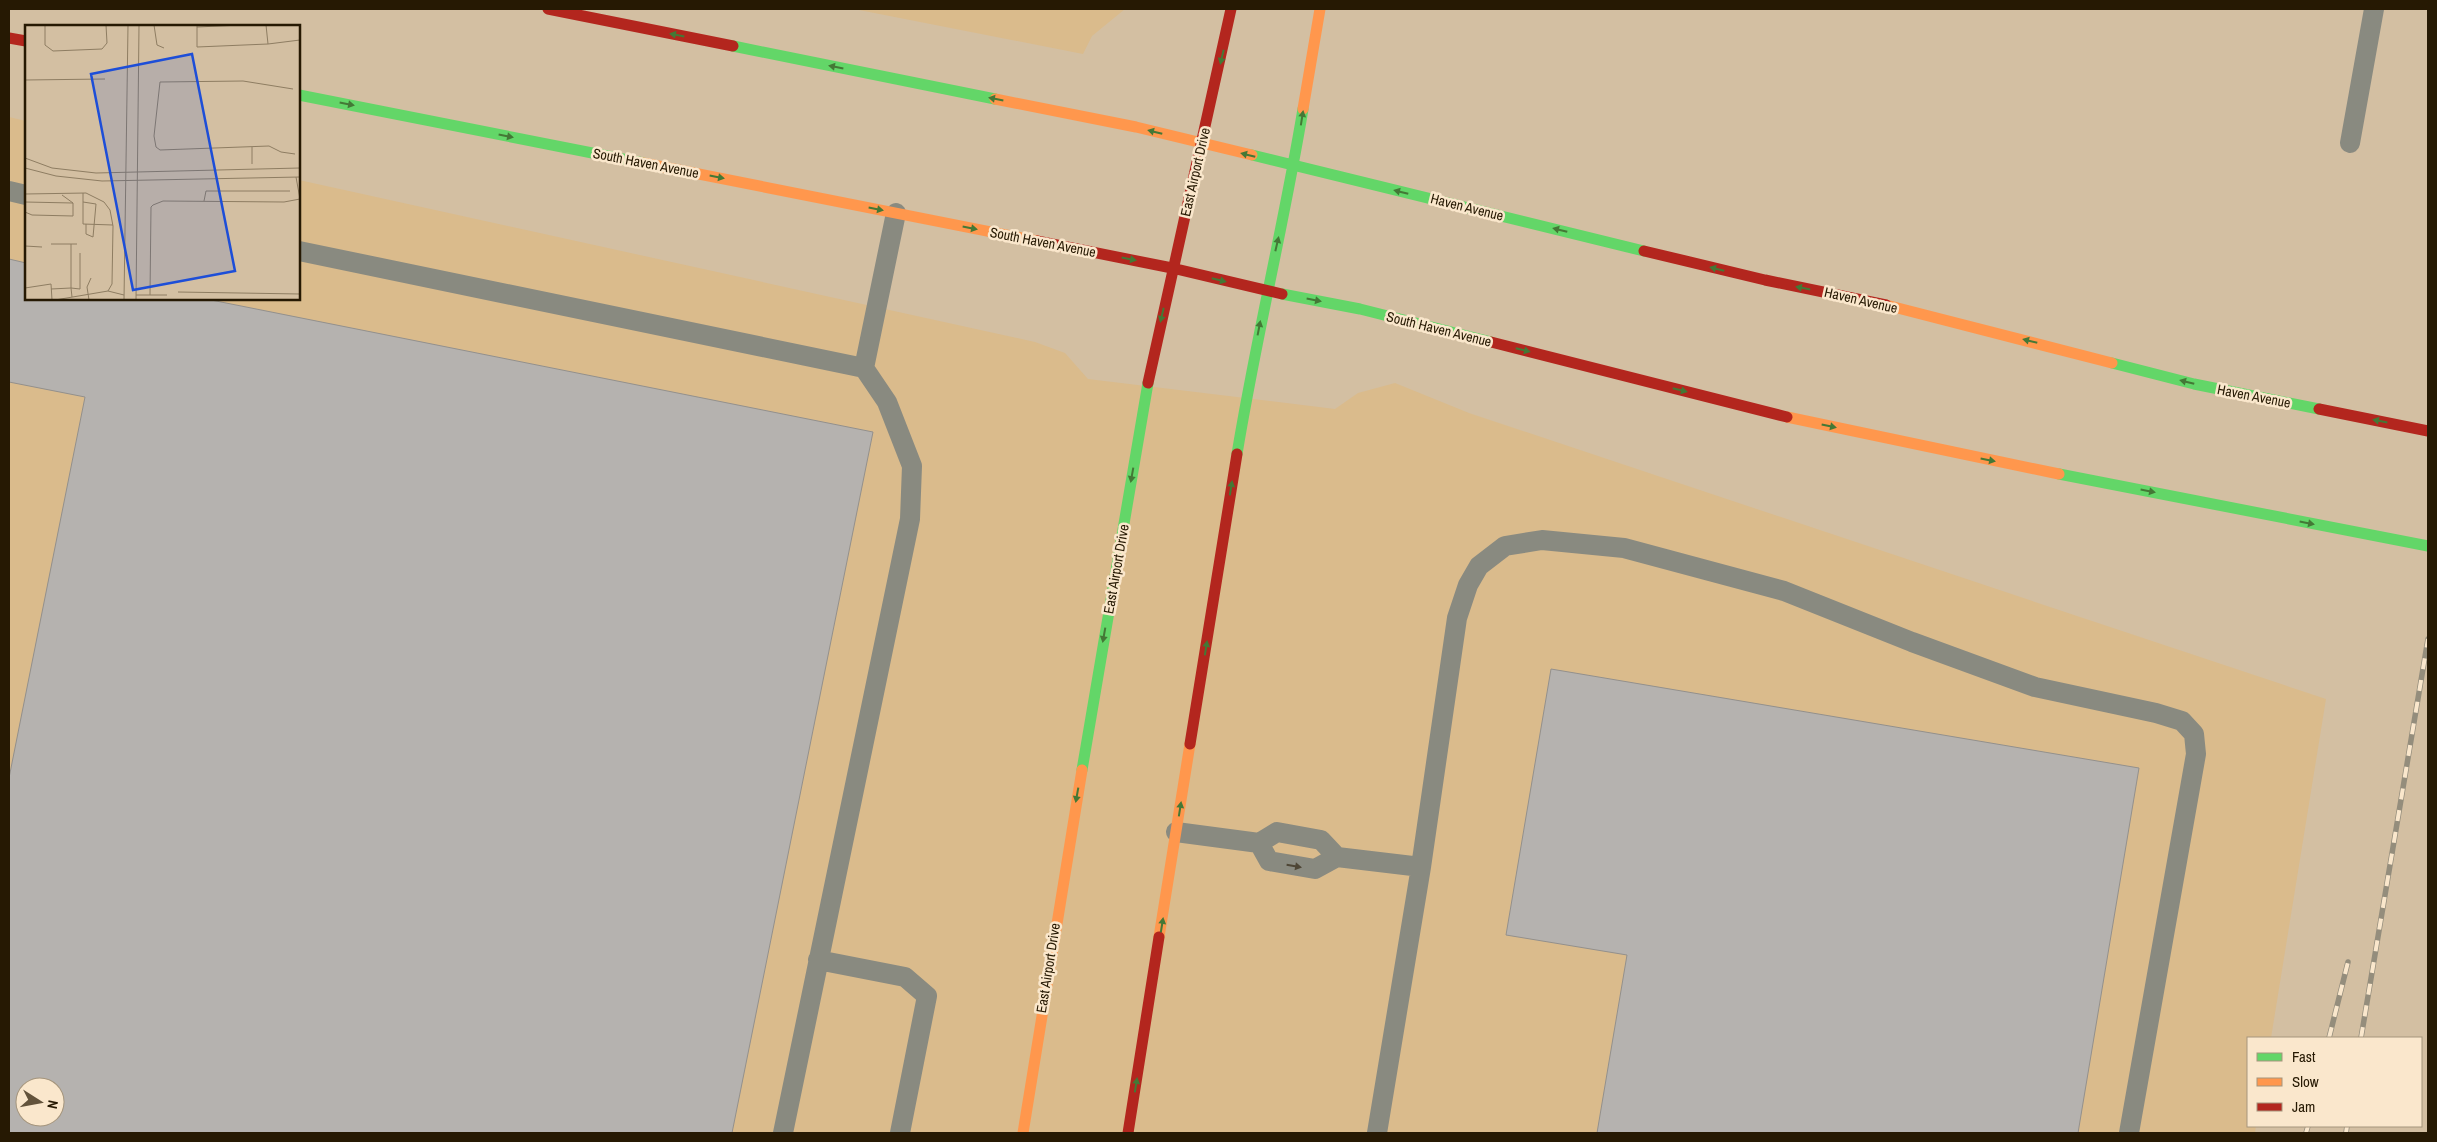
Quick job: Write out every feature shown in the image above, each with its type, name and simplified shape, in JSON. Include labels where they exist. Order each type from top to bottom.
[{"type":"main road","points":[[548,9],[1136,127],[1294,166]]},
{"type":"main road","name":"East Airport Drive","points":[[1024,1133],[1064,870],[1150,366],[1231,9]]},
{"type":"main road","points":[[1128,1133],[1249,379],[1294,166],[1320,9]]},
{"type":"main road","points":[[9,38],[25,41]]},
{"type":"main road","name":"South Haven Avenue","points":[[300,95],[1172,268],[1266,292],[1360,309],[1782,416],[1971,456],[2428,546]]},
{"type":"main road","name":"Haven Avenue","points":[[1294,166],[1765,280],[1866,301],[2194,384],[2428,430]]},
{"type":"lane","points":[[2350,143],[2374,9]]},
{"type":"lane","points":[[9,191],[25,194]]},
{"type":"lane","points":[[864,368],[896,213]]},
{"type":"lane","points":[[300,251],[864,368],[887,402],[912,466],[910,519],[783,1133]]},
{"type":"lane","points":[[1377,1133],[1420,867],[1457,618],[1468,585],[1479,566],[1505,546],[1542,540],[1624,548],[1784,591],[1912,642],[2035,687],[2156,713],[2182,721],[2194,734],[2196,754],[2129,1133]]},
{"type":"lane","points":[[1176,832],[1259,844],[1276,832],[1321,840],[1337,857]]},
{"type":"lane","points":[[1259,844],[1270,861],[1315,869],[1337,857],[1420,867]]},
{"type":"lane","points":[[818,960],[905,977],[927,996],[900,1133]]},
{"type":"shaded area","points":[[854,9],[1125,9],[1092,36],[1083,54]]},
{"type":"shaded area","points":[[9,117],[25,121],[25,300],[300,300],[300,180],[1035,342],[1065,353],[1088,379],[1335,409],[1358,393],[1395,383],[1469,413],[2326,699],[2271,1037],[2247,1037],[2247,1127],[2256,1127],[2255,1133],[9,1133]]},
{"type":"building","points":[[9,259],[25,263],[25,300],[211,300],[873,432],[732,1133],[9,1133],[9,778],[85,397],[9,382]]},
{"type":"building","points":[[1551,669],[2139,768],[2078,1133],[1597,1133],[1627,955],[1506,935]]},
{"type":"railway","points":[[2361,1037],[2428,639]]},
{"type":"railway","points":[[2329,1037],[2348,962]]},
{"type":"railway","points":[[2306,1133],[2308,1127]]},
{"type":"railway","points":[[2346,1133],[2347,1127]]},
{"type":"traffic: fast","points":[[733,46],[995,99]]},
{"type":"traffic: fast","points":[[300,95],[643,163]]},
{"type":"traffic: fast","points":[[1237,454],[1303,109]]},
{"type":"traffic: fast","points":[[1252,155],[1644,251]]},
{"type":"traffic: fast","points":[[1282,294],[1360,309],[1491,342]]},
{"type":"traffic: fast","points":[[2112,363],[2194,384],[2319,409]]},
{"type":"traffic: fast","points":[[1082,770],[1148,383]]},
{"type":"traffic: fast","points":[[2059,474],[2428,546]]},
{"type":"traffic: slow","points":[[1303,109],[1320,9]]},
{"type":"traffic: slow","points":[[995,99],[1136,127],[1252,155]]},
{"type":"traffic: slow","points":[[643,163],[1037,241]]},
{"type":"traffic: slow","points":[[1886,305],[2112,363]]},
{"type":"traffic: slow","points":[[1787,417],[2059,474]]},
{"type":"traffic: slow","points":[[1159,937],[1190,744]]},
{"type":"traffic: slow","points":[[1023,1133],[1082,770]]},
{"type":"traffic: jam","points":[[548,9],[733,46]]},
{"type":"traffic: jam","points":[[1148,383],[1231,9]]},
{"type":"traffic: jam","points":[[9,38],[25,41]]},
{"type":"traffic: jam","points":[[1037,241],[1172,268],[1282,294]]},
{"type":"traffic: jam","points":[[1644,251],[1765,280],[1886,305]]},
{"type":"traffic: jam","points":[[1491,342],[1787,417]]},
{"type":"traffic: jam","points":[[2319,409],[2428,431]]},
{"type":"traffic: jam","points":[[1190,744],[1237,454]]},
{"type":"traffic: jam","points":[[1128,1133],[1159,937]]}]
